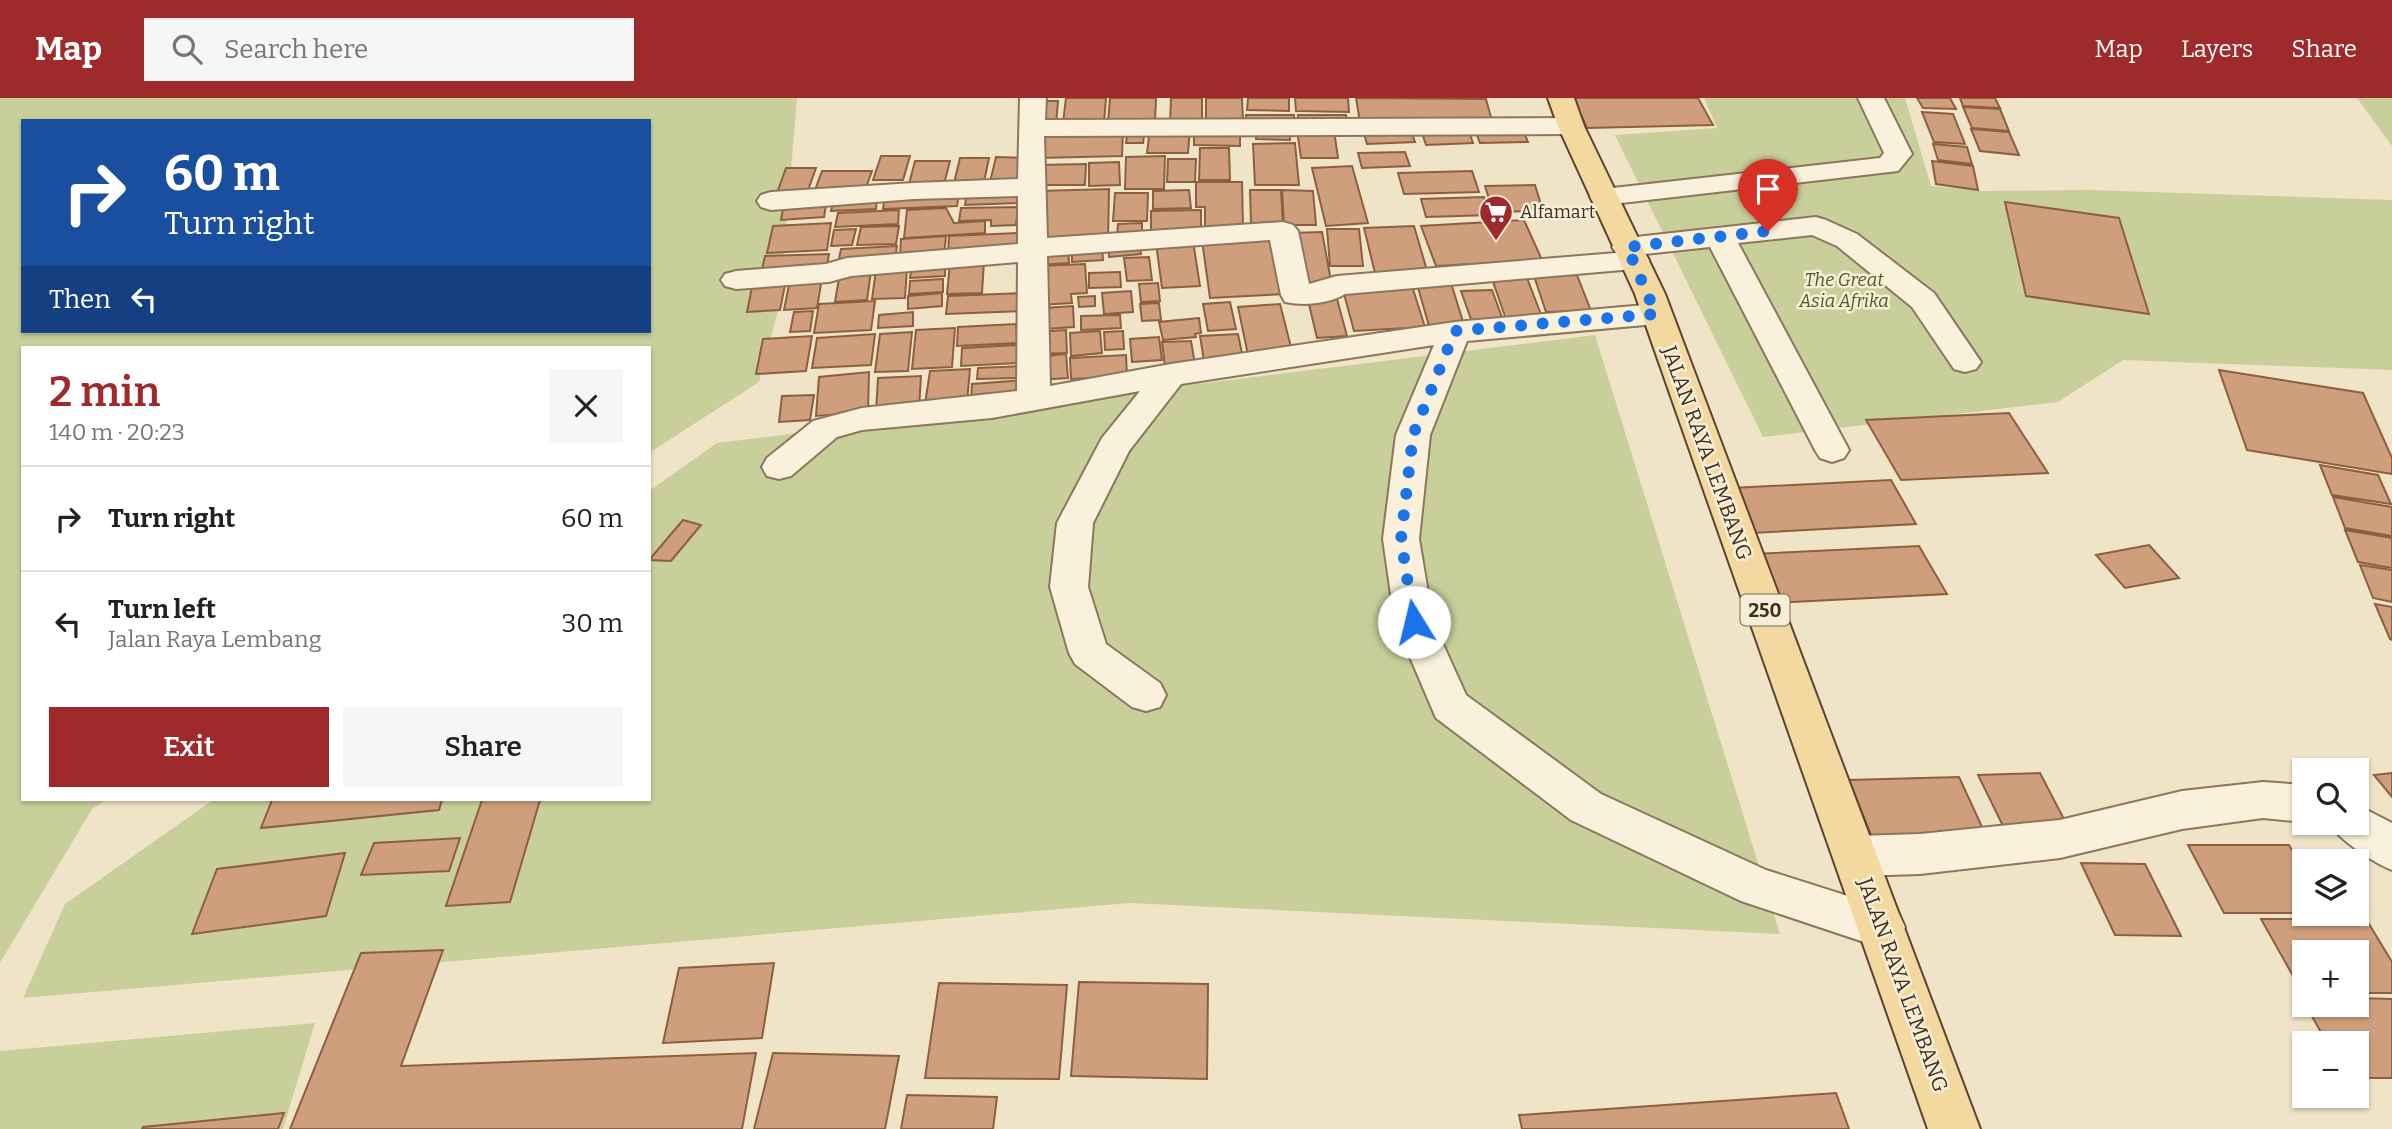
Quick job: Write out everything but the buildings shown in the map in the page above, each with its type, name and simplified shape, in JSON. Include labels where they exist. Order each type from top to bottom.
[{"type":"main road","name":"JALAN RAYA LEMBANG","points":[[1566,112],[1656,314],[1954,1129]]},
{"type":"street","points":[[1033,98],[1031,187],[1034,399]]},
{"type":"street","points":[[1604,197],[1888,165],[1898,154],[1871,98]]},
{"type":"street","points":[[1031,128],[1566,112]]},
{"type":"street","points":[[771,201],[914,191],[1031,187]]},
{"type":"street","points":[[736,280],[829,273],[847,267],[1032,250],[1283,231],[1296,295],[1326,292],[1338,285],[1631,254],[1720,237],[1816,226],[1847,240],[1923,300],[1965,362]]},
{"type":"street","points":[[1720,237],[1832,450]]},
{"type":"street","points":[[779,467],[825,429],[862,419],[992,407],[1171,375],[1455,331],[1656,314]]},
{"type":"street","points":[[1455,331],[1413,435],[1401,539],[1414,622],[1450,706],[1586,807],[1757,887],[1882,927]]},
{"type":"street","points":[[1146,695],[1089,653],[1069,587],[1075,523],[1114,446],[1171,375]]},
{"type":"street","points":[[1856,856],[1920,853],[2060,839],[2182,810],[2263,800],[2292,803]]},
{"type":"street","points":[[2369,832],[2392,850]]},
{"type":"green space","points":[[0,98],[797,98],[780,303],[759,382],[651,452],[651,346],[21,346],[21,801],[104,801],[92,809],[0,963]]},
{"type":"green space","name":"The Great Asia Afrika","points":[[1704,98],[1905,98],[1931,186],[1982,191],[2090,190],[2392,200],[2392,370],[2123,360],[2058,402],[1763,437],[1615,135],[1717,128]]},
{"type":"green space","points":[[2357,98],[2392,98],[2392,146]]},
{"type":"green space","points":[[1595,335],[1780,934],[1130,903],[23,998],[65,904],[212,801],[651,801],[651,490],[717,443]]},
{"type":"green space","points":[[315,1023],[283,1129],[0,1129],[0,1051]]},
{"type":"place","name":"Alfamart","points":[[1496,242]]},
{"type":"route","points":[[1414,622],[1401,539],[1413,435],[1455,331],[1656,314],[1627,247],[1768,231]]}]
